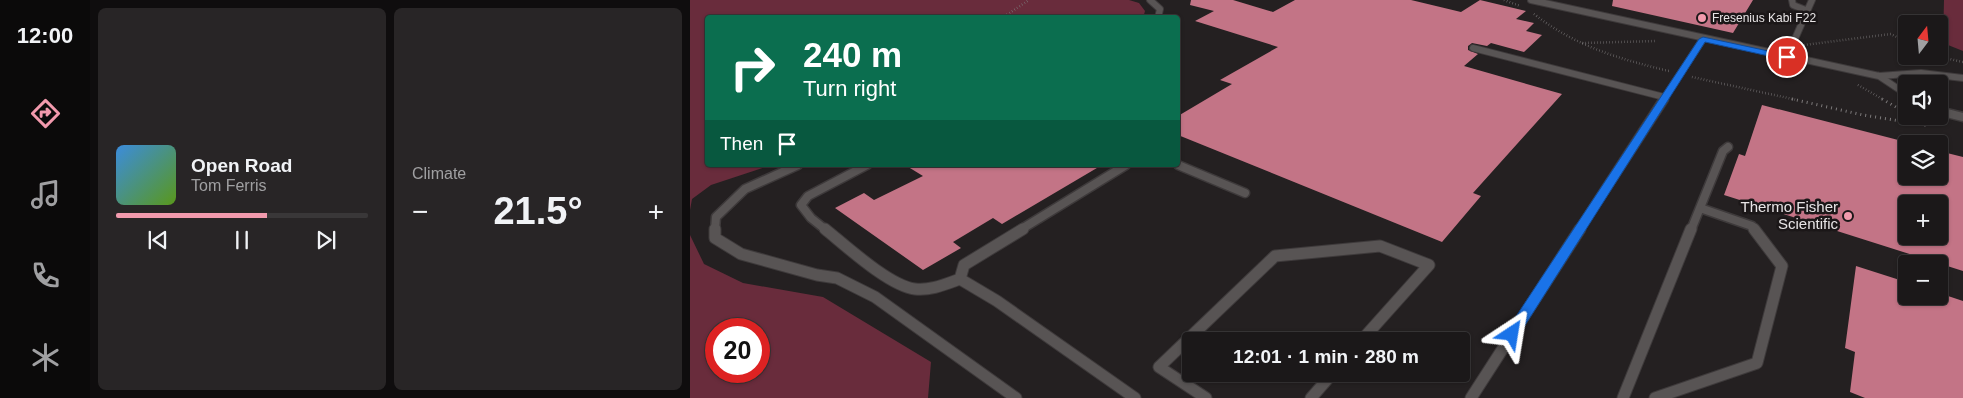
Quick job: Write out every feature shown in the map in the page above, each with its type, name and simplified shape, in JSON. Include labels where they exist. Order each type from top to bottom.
[{"type":"lane","points":[[1150,0],[1160,9],[1159,15]]},
{"type":"lane","points":[[1531,0],[1879,76],[1910,72],[1963,78]]},
{"type":"lane","points":[[1792,0],[1793,5],[1808,11]]},
{"type":"lane","points":[[1787,57],[1812,0]]},
{"type":"lane","points":[[1471,398],[1703,39]]},
{"type":"lane","points":[[1473,48],[1664,98]]},
{"type":"lane","points":[[1879,76],[1898,89]]},
{"type":"lane","points":[[1948,113],[1963,117]]},
{"type":"lane","points":[[1623,398],[1700,208],[1724,151],[1728,147]]},
{"type":"lane","points":[[1180,166],[1245,193]]},
{"type":"lane","points":[[794,167],[745,189],[716,217],[715,238],[741,254],[817,275],[837,278],[875,297],[1016,398]]},
{"type":"lane","points":[[863,167],[808,196],[801,205],[811,218],[872,266],[893,280],[914,289],[938,287],[960,280],[997,301],[1135,398]]},
{"type":"lane","points":[[960,280],[964,265],[1123,167]]},
{"type":"lane","points":[[1656,398],[1757,363],[1782,266],[1752,226],[1700,208]]},
{"type":"lane","points":[[1196,332],[1275,256],[1380,246],[1429,265],[1369,332]]},
{"type":"lane","points":[[1182,345],[1159,367],[1206,398]]},
{"type":"lane","points":[[1311,398],[1325,382]]},
{"type":"path","points":[[1006,15],[1028,0]]},
{"type":"path","points":[[1504,0],[1521,6]]},
{"type":"path","points":[[1530,10],[1554,30],[1609,56],[1710,82],[1863,115],[1898,121]]},
{"type":"path","points":[[1886,32],[1891,34]]},
{"type":"path","points":[[1581,43],[1659,41]]},
{"type":"path","points":[[1948,60],[1963,62]]},
{"type":"path","points":[[1858,84],[1898,109]]},
{"type":"shaded area","points":[[690,0],[1129,0],[1139,3],[1145,11],[1144,15],[705,15],[705,167],[766,167],[711,185],[692,199],[690,210]]},
{"type":"shaded area","points":[[1944,0],[1963,0],[1963,51],[1948,45],[1948,15],[1944,15]]},
{"type":"shaded area","points":[[690,235],[704,264],[743,283],[823,297],[931,362],[928,398],[690,398]]},
{"type":"building","points":[[1191,0],[1233,0],[1273,12],[1295,0],[1411,0],[1461,12],[1480,0],[1526,11],[1516,19],[1534,23],[1526,31],[1542,35],[1524,52],[1491,43],[1487,46],[1472,43],[1468,46],[1468,50],[1478,54],[1464,66],[1562,94],[1473,193],[1481,196],[1442,242],[1180,136],[1180,115],[1232,84],[1220,80],[1278,47],[1195,21],[1214,11],[1190,5]]},
{"type":"building","name":"Fresenius Kabi F22","points":[[1613,0],[1753,0],[1733,33],[1612,6]]},
{"type":"building","points":[[1762,105],[1898,140],[1898,185],[1948,185],[1948,153],[1963,157],[1963,271],[1948,266],[1948,255],[1913,255],[1724,195],[1739,154],[1745,156]]},
{"type":"building","points":[[908,167],[1099,167],[1002,224],[993,218],[953,242],[961,248],[923,270],[835,208],[864,193],[874,200],[923,176]]},
{"type":"building","name":"Thermo Fisher Scientific","points":[[1856,266],[1898,279],[1898,305],[1948,305],[1948,296],[1963,301],[1963,398],[1865,398],[1850,392],[1855,352],[1845,348]]},
{"type":"place","name":"Fresenius Kabi F22","points":[[1702,18]]},
{"type":"place","name":"Thermo Fisher Scientific","points":[[1848,216]]},
{"type":"route","points":[[1512,334],[1703,39],[1787,57]]}]
